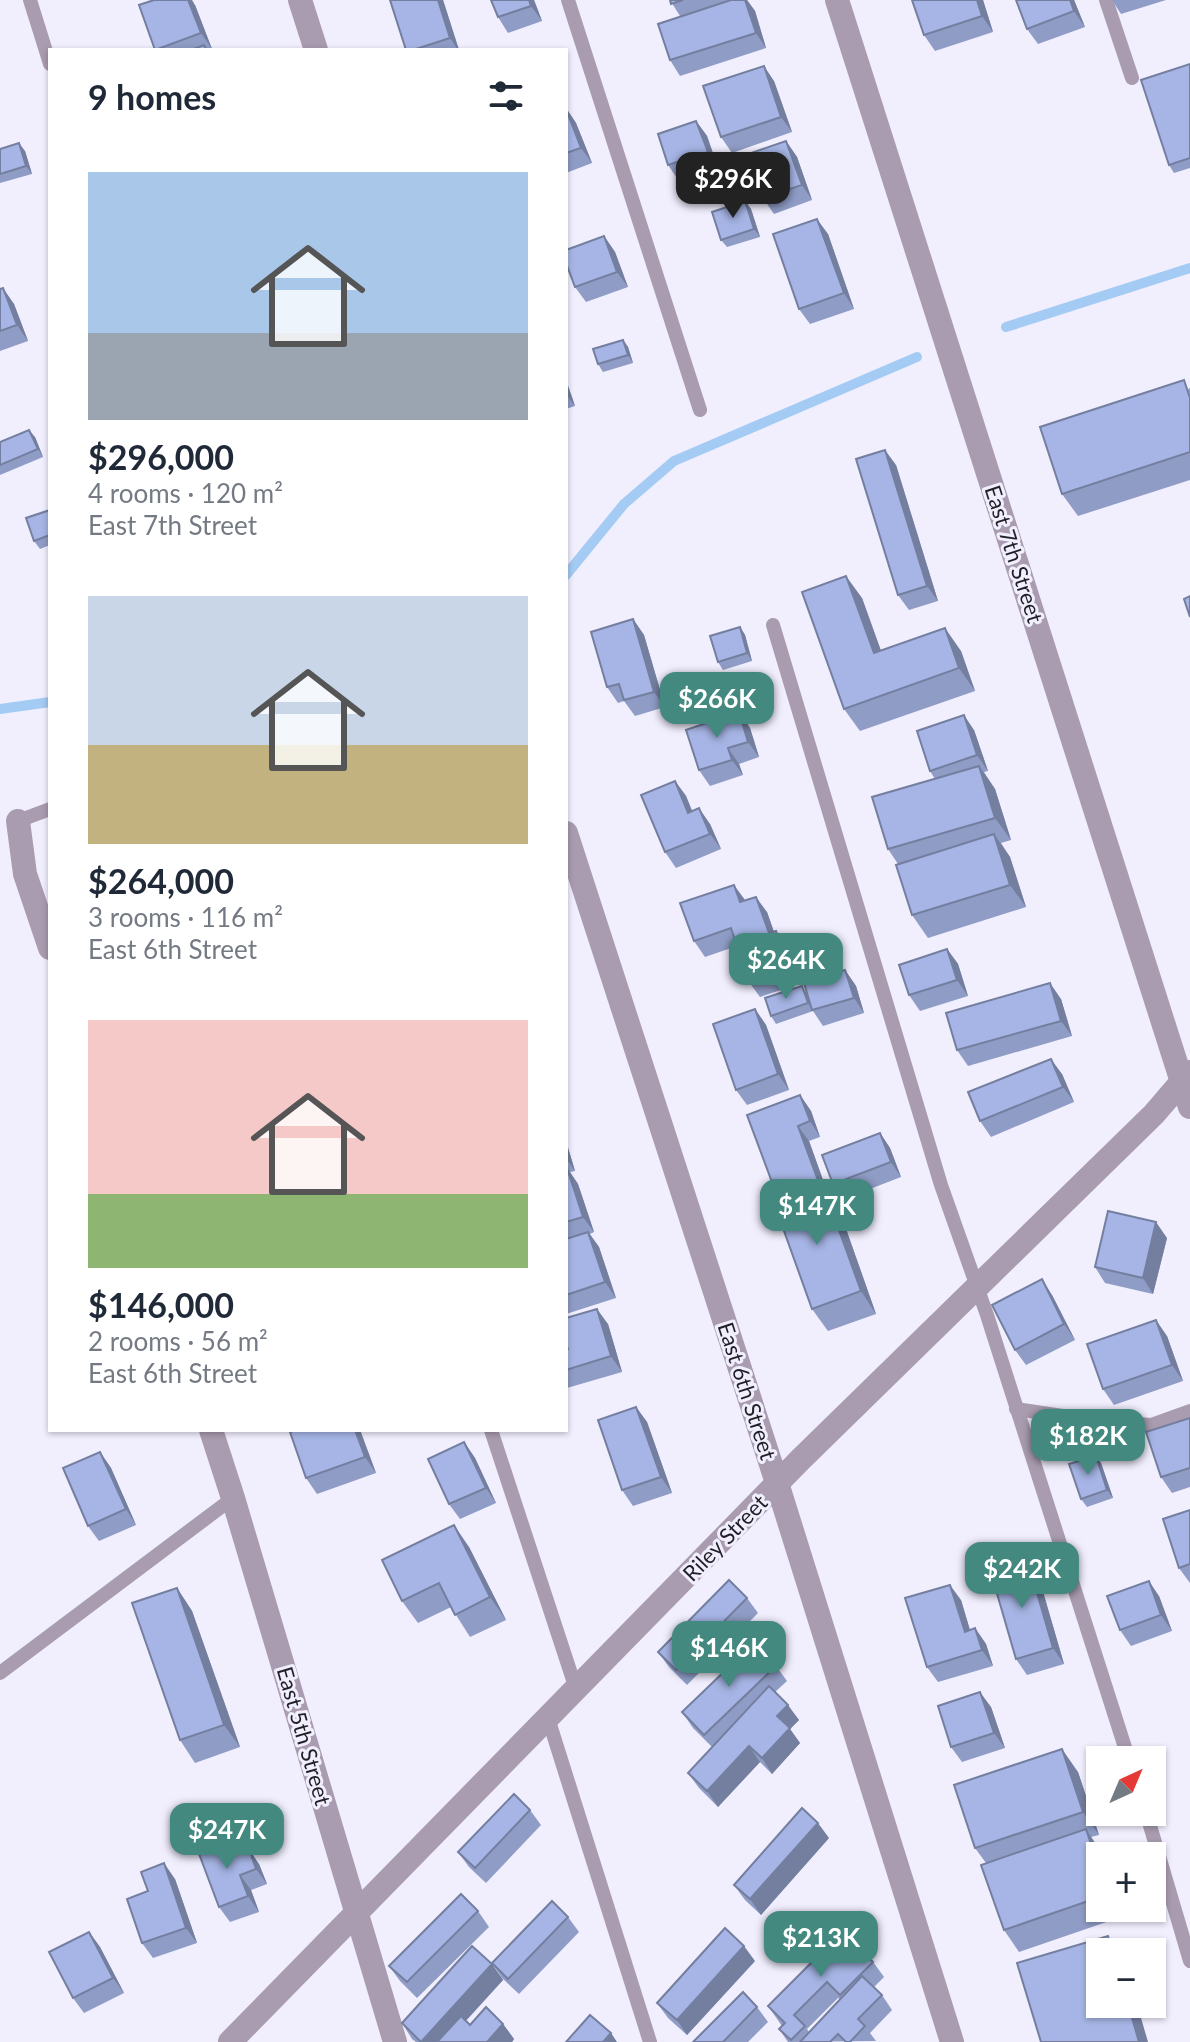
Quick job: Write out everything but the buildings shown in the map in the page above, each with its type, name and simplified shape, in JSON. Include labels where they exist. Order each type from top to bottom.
[{"type":"street","points":[[300,0],[315,48]]},
{"type":"street","name":"East 7th Street","points":[[837,0],[1186,1077],[1190,1107]]},
{"type":"street","points":[[18,821],[25,874],[48,942]]},
{"type":"street","name":"East 6th Street","points":[[568,839],[777,1483],[952,2042]]},
{"type":"street","name":"Riley Street","points":[[230,2042],[777,1483],[1154,1114],[1186,1077]]},
{"type":"street","name":"East 5th Street","points":[[212,1432],[395,2042]]},
{"type":"lane","points":[[30,0],[48,58]]},
{"type":"lane","points":[[568,0],[700,410]]},
{"type":"lane","points":[[1106,0],[1132,78]]},
{"type":"lane","points":[[773,625],[941,1185],[978,1287],[1124,1746]]},
{"type":"lane","points":[[18,821],[48,810]]},
{"type":"lane","points":[[1016,1409],[1151,1425],[1190,1411]]},
{"type":"lane","points":[[492,1432],[576,1689]]},
{"type":"lane","points":[[0,1673],[233,1498]]},
{"type":"lane","points":[[548,1718],[650,2042]]},
{"type":"lane","points":[[1150,1826],[1190,1961]]},
{"type":"waterway","points":[[1006,327],[1190,268]]},
{"type":"waterway","points":[[568,573],[624,504],[674,461],[917,357]]},
{"type":"waterway","points":[[0,709],[48,702]]}]
